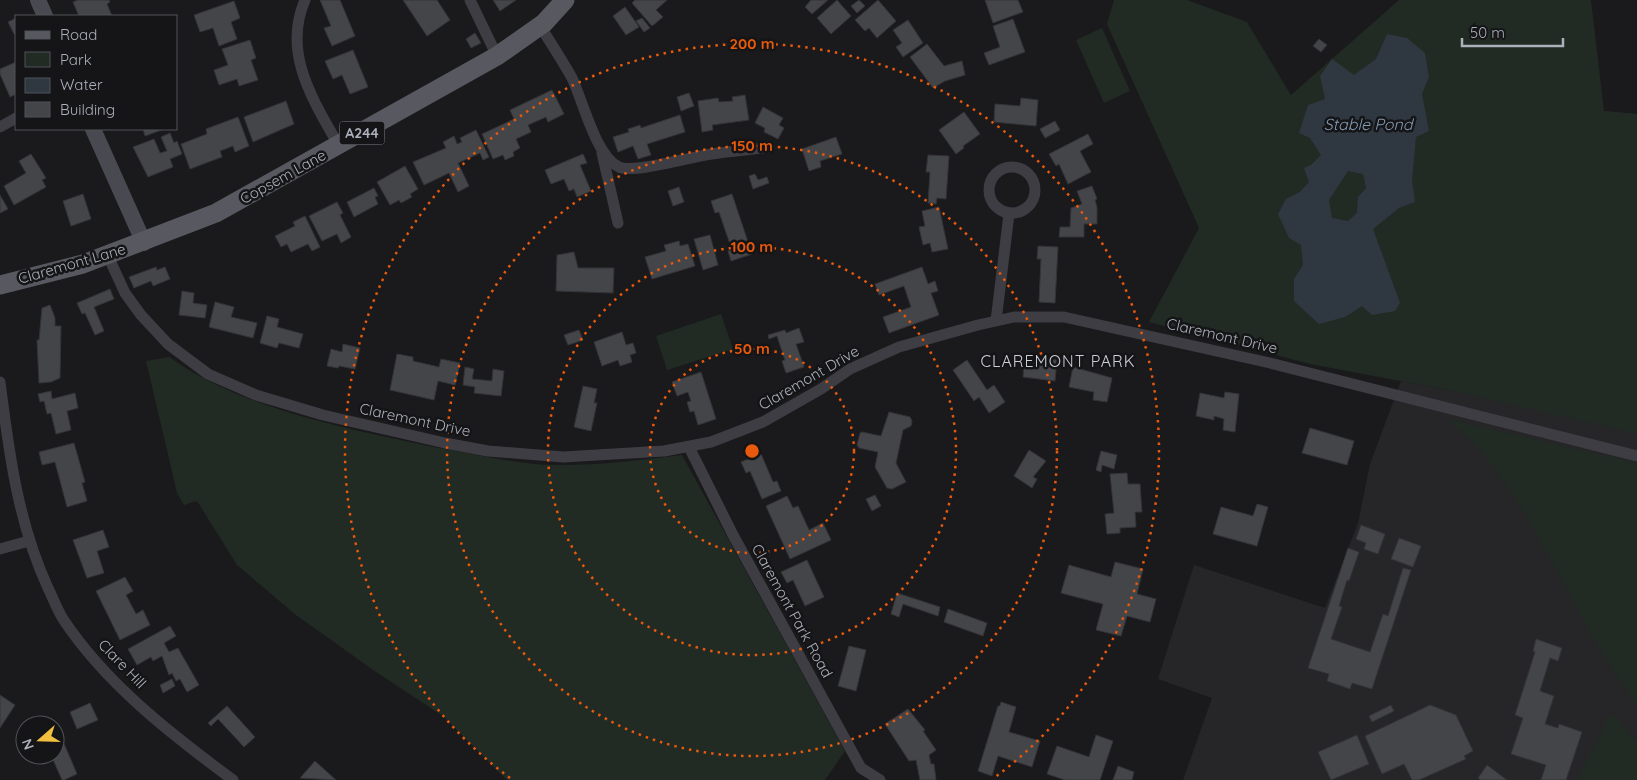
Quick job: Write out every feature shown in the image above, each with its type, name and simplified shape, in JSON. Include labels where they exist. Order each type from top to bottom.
[{"type":"main road","name":"Copsem Lane","points":[[144,243],[216,214],[497,56],[540,26],[565,0]]},
{"type":"main road","name":"Claremont Lane","points":[[0,285],[108,256],[144,243]]},
{"type":"street","points":[[38,0],[45,15]]},
{"type":"street","points":[[305,0],[298,15],[297,60],[306,85],[339,146]]},
{"type":"street","points":[[470,0],[497,56]]},
{"type":"street","points":[[540,26],[572,80],[601,146],[610,161],[620,168],[640,168],[714,153],[738,152],[769,147]]},
{"type":"street","points":[[0,128],[15,119]]},
{"type":"street","points":[[93,130],[144,243]]},
{"type":"street","points":[[601,146],[618,223]]},
{"type":"street","points":[[1016,167],[1028,172],[1033,178],[1036,192],[1032,202],[1025,210],[1010,214],[1001,211],[992,203],[989,189],[991,179],[996,173],[1002,169],[1016,167]]},
{"type":"street","points":[[996,321],[1010,214]]},
{"type":"street","name":"Claremont Drive","points":[[108,256],[126,293],[141,315],[168,344],[208,374],[256,395],[323,415],[445,443],[488,450],[563,457],[689,447],[736,434],[763,422],[822,389],[850,369],[899,348],[996,321],[1014,318],[1064,317],[1129,330],[1394,393],[1637,456]]},
{"type":"street","name":"Clare Hill","points":[[0,382],[18,501],[29,541],[62,617],[90,655],[124,691],[231,780]]},
{"type":"street","name":"Claremont Park Road","points":[[689,447],[733,536],[861,768],[880,780]]},
{"type":"street","points":[[0,549],[29,541]]},
{"type":"shaded area","points":[[1515,103],[1637,114],[1637,780],[1183,780],[1212,698],[1158,679],[1194,565],[1325,608],[1358,523],[1370,464],[1401,381],[1453,391]]},
{"type":"green space","points":[[1114,0],[1187,0],[1247,22],[1291,95],[1399,0],[1591,0],[1604,111],[1637,114],[1637,434],[1453,391],[1310,364],[1149,322],[1199,228],[1107,24]]},
{"type":"green space","points":[[1102,28],[1130,91],[1104,103],[1076,40]]},
{"type":"green space","points":[[721,314],[733,349],[667,370],[656,336]]},
{"type":"green space","points":[[169,357],[198,375],[265,405],[338,426],[444,449],[547,465],[606,463],[682,455],[845,751],[825,780],[507,780],[443,716],[376,672],[296,615],[237,565],[197,501],[184,505],[177,493],[146,361]]},
{"type":"green space","points":[[1447,419],[1637,463],[1637,705],[1616,675],[1525,515],[1505,484],[1479,449]]},
{"type":"green space","points":[[1611,713],[1637,742],[1637,780],[1577,780]]},
{"type":"water","name":"Stable Pond","points":[[1387,34],[1407,38],[1425,53],[1429,77],[1422,94],[1429,131],[1416,137],[1412,181],[1415,202],[1399,208],[1373,229],[1400,303],[1395,311],[1372,315],[1362,306],[1345,317],[1319,324],[1294,301],[1294,279],[1303,265],[1301,245],[1289,238],[1278,214],[1286,199],[1300,192],[1309,182],[1304,168],[1311,165],[1321,155],[1310,138],[1299,133],[1308,105],[1325,99],[1320,76],[1332,59],[1354,75],[1376,59]],"holes":[[[1348,171],[1363,174],[1366,188],[1358,197],[1357,213],[1348,221],[1332,218],[1329,200]]]},
{"type":"building","points":[[78,0],[109,0],[110,2],[107,4],[112,15],[79,15],[73,2]]},
{"type":"building","points":[[320,0],[340,0],[355,36],[332,46],[324,28],[331,26]]},
{"type":"building","points":[[403,0],[437,0],[450,20],[427,36]]},
{"type":"building","points":[[493,0],[516,0],[500,11]]},
{"type":"building","points":[[635,0],[667,0],[656,10],[663,17],[652,26],[632,3]]},
{"type":"building","points":[[811,0],[828,0],[812,14],[805,7]]},
{"type":"building","points":[[837,0],[851,16],[831,34],[817,18]]},
{"type":"building","points":[[859,0],[865,6],[857,13],[851,6]]},
{"type":"building","points":[[878,0],[896,21],[877,38],[869,28],[865,31],[855,20]]},
{"type":"building","points":[[985,0],[1018,0],[1023,12],[993,23]]},
{"type":"building","points":[[234,1],[240,18],[231,22],[237,39],[219,46],[213,28],[200,32],[194,15]]},
{"type":"building","points":[[625,7],[639,27],[626,35],[613,16]]},
{"type":"building","points":[[15,18],[15,34],[14,34],[8,22]]},
{"type":"building","points":[[642,18],[650,28],[644,32],[636,21]]},
{"type":"building","points":[[1013,19],[1025,52],[989,65],[984,53],[1000,47],[993,26]]},
{"type":"building","points":[[908,20],[923,43],[903,57],[896,47],[902,43],[893,30]]},
{"type":"building","points":[[475,33],[481,43],[471,48],[466,39]]},
{"type":"building","points":[[1319,39],[1327,45],[1321,52],[1313,46]]},
{"type":"building","points":[[250,40],[256,58],[251,60],[258,80],[239,86],[237,79],[219,85],[214,70],[228,65],[222,49]]},
{"type":"building","points":[[927,44],[944,66],[962,61],[965,75],[945,81],[933,88],[910,57]]},
{"type":"building","points":[[353,50],[368,87],[350,94],[342,75],[333,79],[325,61]]},
{"type":"building","points":[[15,62],[15,94],[10,97],[0,74],[0,69]]},
{"type":"building","points":[[552,90],[564,114],[548,122],[546,117],[528,125],[531,132],[516,139],[520,148],[513,152],[514,156],[505,160],[503,155],[493,159],[482,134],[514,119],[510,110]]},
{"type":"building","points":[[689,93],[694,106],[681,111],[677,97]]},
{"type":"building","points":[[745,95],[749,120],[712,125],[713,130],[702,132],[698,101],[718,98],[719,102],[733,101],[732,97]]},
{"type":"building","points":[[1021,98],[1038,100],[1036,126],[994,122],[995,104],[1020,106]]},
{"type":"building","points":[[286,101],[294,124],[253,142],[244,117]]},
{"type":"building","points":[[763,107],[783,118],[779,125],[784,128],[778,139],[764,132],[765,128],[755,123]]},
{"type":"building","points":[[964,112],[980,134],[963,146],[964,148],[956,154],[939,130]]},
{"type":"building","points":[[680,115],[685,132],[647,144],[651,155],[638,159],[633,146],[618,152],[613,137],[629,132],[628,129],[640,125],[641,128]]},
{"type":"building","points":[[238,117],[249,146],[235,152],[233,146],[220,151],[222,157],[190,169],[181,144],[207,134],[206,129]]},
{"type":"building","points":[[1055,121],[1060,130],[1045,138],[1040,129]]},
{"type":"building","points":[[143,130],[161,130],[145,136]]},
{"type":"building","points":[[476,130],[489,157],[483,160],[480,153],[458,163],[469,186],[458,192],[449,173],[424,185],[413,162],[446,148],[443,142],[454,136],[457,144],[462,142],[460,138]]},
{"type":"building","points":[[170,133],[174,143],[177,141],[182,154],[170,159],[173,167],[148,177],[133,147],[154,139],[160,153],[167,151],[161,137]]},
{"type":"building","points":[[1088,134],[1093,144],[1080,151],[1091,172],[1068,184],[1059,164],[1056,166],[1049,154]]},
{"type":"building","points":[[836,137],[842,154],[820,161],[821,167],[809,171],[802,149]]},
{"type":"building","points":[[31,154],[46,178],[42,180],[46,187],[14,205],[4,186],[26,173],[19,161]]},
{"type":"building","points":[[583,154],[587,163],[580,165],[591,191],[577,197],[574,189],[569,191],[564,179],[551,184],[545,170]]},
{"type":"building","points":[[928,155],[949,156],[946,199],[937,198],[936,204],[928,203],[930,172],[926,172]]},
{"type":"building","points":[[405,166],[418,189],[410,194],[412,197],[401,203],[399,200],[390,205],[377,182]]},
{"type":"building","points":[[755,174],[758,180],[767,177],[769,183],[753,189],[749,176]]},
{"type":"building","points":[[1092,186],[1097,199],[1095,200],[1097,224],[1084,224],[1084,237],[1059,237],[1060,227],[1070,227],[1071,208],[1082,204],[1077,191]]},
{"type":"building","points":[[679,187],[684,202],[673,206],[668,191]]},
{"type":"building","points":[[374,188],[378,196],[375,197],[378,204],[354,217],[347,202]]},
{"type":"building","points":[[83,194],[91,219],[71,226],[63,201]]},
{"type":"building","points":[[732,194],[752,254],[731,261],[728,251],[732,250],[719,212],[715,213],[711,201]]},
{"type":"building","points":[[0,195],[8,209],[0,213]]},
{"type":"building","points":[[337,202],[343,213],[340,215],[351,237],[341,243],[337,234],[322,241],[309,216]]},
{"type":"building","points":[[939,207],[948,249],[932,252],[930,243],[923,245],[919,227],[925,226],[922,211]]},
{"type":"building","points":[[305,216],[320,247],[312,251],[308,244],[291,252],[287,244],[281,247],[275,236],[295,226],[293,222]]},
{"type":"building","points":[[710,235],[718,265],[703,270],[694,239]]},
{"type":"building","points":[[679,241],[680,246],[688,244],[695,266],[652,279],[645,257],[666,251],[664,245]]},
{"type":"building","points":[[1038,246],[1058,247],[1055,303],[1039,302],[1041,259],[1037,259]]},
{"type":"building","points":[[574,252],[578,268],[614,268],[613,293],[556,291],[557,255]]},
{"type":"building","points":[[156,267],[157,270],[165,267],[170,279],[153,286],[151,281],[134,288],[129,277]]},
{"type":"building","points":[[922,267],[928,284],[935,281],[938,291],[931,293],[939,315],[889,333],[883,317],[911,307],[904,286],[879,295],[875,284]]},
{"type":"building","points":[[110,289],[114,299],[94,307],[104,331],[95,335],[85,313],[82,314],[77,303]]},
{"type":"building","points":[[182,291],[194,293],[193,303],[207,305],[205,318],[179,315]]},
{"type":"building","points":[[215,302],[234,307],[231,317],[257,323],[253,338],[209,327]]},
{"type":"building","points":[[50,305],[55,318],[55,326],[61,326],[60,378],[51,382],[39,383],[37,340],[39,340],[42,308]]},
{"type":"building","points":[[267,316],[279,319],[277,327],[303,334],[299,348],[279,343],[277,348],[260,343]]},
{"type":"building","points":[[799,328],[804,342],[796,344],[804,367],[786,373],[782,361],[785,360],[777,336],[769,339],[768,335],[785,330],[786,333]]},
{"type":"building","points":[[579,330],[583,340],[568,345],[564,335]]},
{"type":"building","points":[[622,332],[626,345],[633,343],[636,353],[630,355],[632,362],[620,366],[618,360],[602,366],[594,342]]},
{"type":"building","points":[[343,344],[360,348],[355,369],[327,366],[331,349],[342,352]]},
{"type":"building","points":[[397,354],[413,357],[413,361],[439,367],[441,359],[460,363],[455,385],[438,381],[434,400],[390,390]]},
{"type":"building","points":[[1025,356],[1057,360],[1055,381],[1023,377]]},
{"type":"building","points":[[967,360],[987,390],[994,385],[1005,402],[989,413],[979,397],[974,401],[953,370]]},
{"type":"building","points":[[465,367],[474,369],[472,379],[492,381],[493,369],[504,371],[501,396],[474,393],[475,387],[463,385]]},
{"type":"building","points":[[1073,367],[1112,378],[1107,402],[1093,400],[1094,392],[1069,387]]},
{"type":"building","points":[[701,372],[716,419],[698,425],[694,411],[690,412],[687,402],[691,401],[688,392],[677,396],[672,382]]},
{"type":"building","points":[[583,386],[597,389],[594,403],[597,403],[591,431],[574,427]]},
{"type":"building","points":[[51,391],[52,399],[75,393],[78,408],[67,411],[71,430],[56,434],[51,413],[47,414],[44,401],[40,402],[38,394]]},
{"type":"building","points":[[1225,392],[1239,394],[1235,432],[1223,430],[1224,419],[1214,416],[1214,420],[1196,416],[1200,393],[1224,398]]},
{"type":"building","points":[[889,412],[910,417],[912,421],[911,426],[903,430],[896,463],[906,482],[892,489],[887,488],[875,467],[878,452],[859,448],[857,445],[860,433],[862,432],[881,436]]},
{"type":"building","points":[[1310,428],[1354,441],[1347,465],[1302,453]]},
{"type":"building","points":[[74,443],[85,482],[82,483],[87,501],[67,507],[55,462],[42,465],[39,452]]},
{"type":"building","points":[[1029,450],[1046,461],[1033,477],[1037,479],[1032,488],[1014,476]]},
{"type":"building","points":[[1101,451],[1117,455],[1114,469],[1102,465],[1101,472],[1096,470]]},
{"type":"building","points":[[761,454],[773,482],[777,481],[781,491],[762,499],[750,471],[746,473],[741,462]]},
{"type":"building","points":[[1127,473],[1128,484],[1140,484],[1142,512],[1135,512],[1136,527],[1120,528],[1120,533],[1107,534],[1105,514],[1114,513],[1110,474]]},
{"type":"building","points":[[875,495],[881,506],[872,511],[866,499]]},
{"type":"building","points":[[787,496],[793,508],[798,506],[809,530],[823,523],[831,540],[790,559],[766,506]]},
{"type":"building","points":[[1257,504],[1268,507],[1257,546],[1213,534],[1221,507],[1253,516]]},
{"type":"building","points":[[1361,525],[1385,534],[1378,554],[1364,549],[1366,543],[1356,539]]},
{"type":"building","points":[[103,530],[109,547],[97,551],[104,573],[87,578],[73,540]]},
{"type":"building","points":[[1399,538],[1421,546],[1413,567],[1391,559]]},
{"type":"building","points":[[1348,548],[1359,552],[1349,581],[1347,580],[1339,606],[1342,607],[1331,639],[1370,652],[1383,614],[1388,616],[1403,568],[1411,570],[1372,689],[1352,683],[1350,689],[1327,681],[1329,674],[1308,668]]},
{"type":"building","points":[[807,560],[824,597],[805,606],[793,580],[787,583],[781,572]]},
{"type":"building","points":[[1115,562],[1143,569],[1137,594],[1156,599],[1150,622],[1127,616],[1121,636],[1096,630],[1103,604],[1061,593],[1069,565],[1111,577]]},
{"type":"building","points":[[125,577],[133,591],[126,595],[136,614],[143,610],[150,625],[120,640],[96,591]]},
{"type":"building","points":[[897,593],[940,607],[938,616],[903,604],[899,617],[891,614]]},
{"type":"building","points":[[948,609],[987,623],[983,636],[944,622]]},
{"type":"building","points":[[170,626],[176,636],[164,643],[169,652],[178,648],[199,685],[187,692],[180,679],[176,681],[172,673],[169,675],[162,656],[153,661],[151,657],[137,665],[128,649]]},
{"type":"building","points":[[1536,639],[1562,648],[1558,661],[1550,658],[1540,691],[1554,696],[1545,724],[1558,728],[1559,724],[1582,732],[1566,780],[1541,780],[1546,765],[1511,754],[1523,718],[1515,715],[1535,652],[1533,651]]},
{"type":"building","points":[[849,646],[866,650],[856,691],[838,686]]},
{"type":"building","points":[[172,679],[175,686],[163,693],[160,685]]},
{"type":"building","points":[[0,695],[15,705],[0,728]]},
{"type":"building","points":[[1001,702],[1016,707],[1009,732],[1040,741],[1032,767],[998,756],[992,776],[978,771],[998,706],[1000,706]]},
{"type":"building","points":[[90,703],[98,720],[77,729],[70,712]]},
{"type":"building","points":[[1391,705],[1394,711],[1372,722],[1369,716]]},
{"type":"building","points":[[1430,705],[1456,715],[1473,751],[1464,756],[1466,759],[1419,780],[1412,780],[1404,764],[1382,774],[1365,736]]},
{"type":"building","points":[[227,706],[255,737],[244,747],[218,719],[211,726],[208,723]]},
{"type":"building","points":[[908,709],[925,730],[923,731],[936,750],[929,755],[931,764],[934,764],[936,780],[920,780],[916,760],[909,761],[885,724]]},
{"type":"building","points":[[1096,735],[1113,741],[1100,780],[1065,780],[1047,774],[1057,746],[1089,757]]},
{"type":"building","points":[[1357,735],[1369,764],[1331,780],[1318,752]]},
{"type":"building","points":[[65,746],[77,774],[62,780],[55,765],[65,765]]},
{"type":"building","points":[[315,761],[336,780],[300,778]]},
{"type":"building","points":[[1487,765],[1507,780],[1481,780],[1478,778]]},
{"type":"building","points":[[1118,766],[1134,772],[1132,780],[1113,780]]},
{"type":"district","name":"CLAREMONT PARK","points":[[1058,361]]}]
